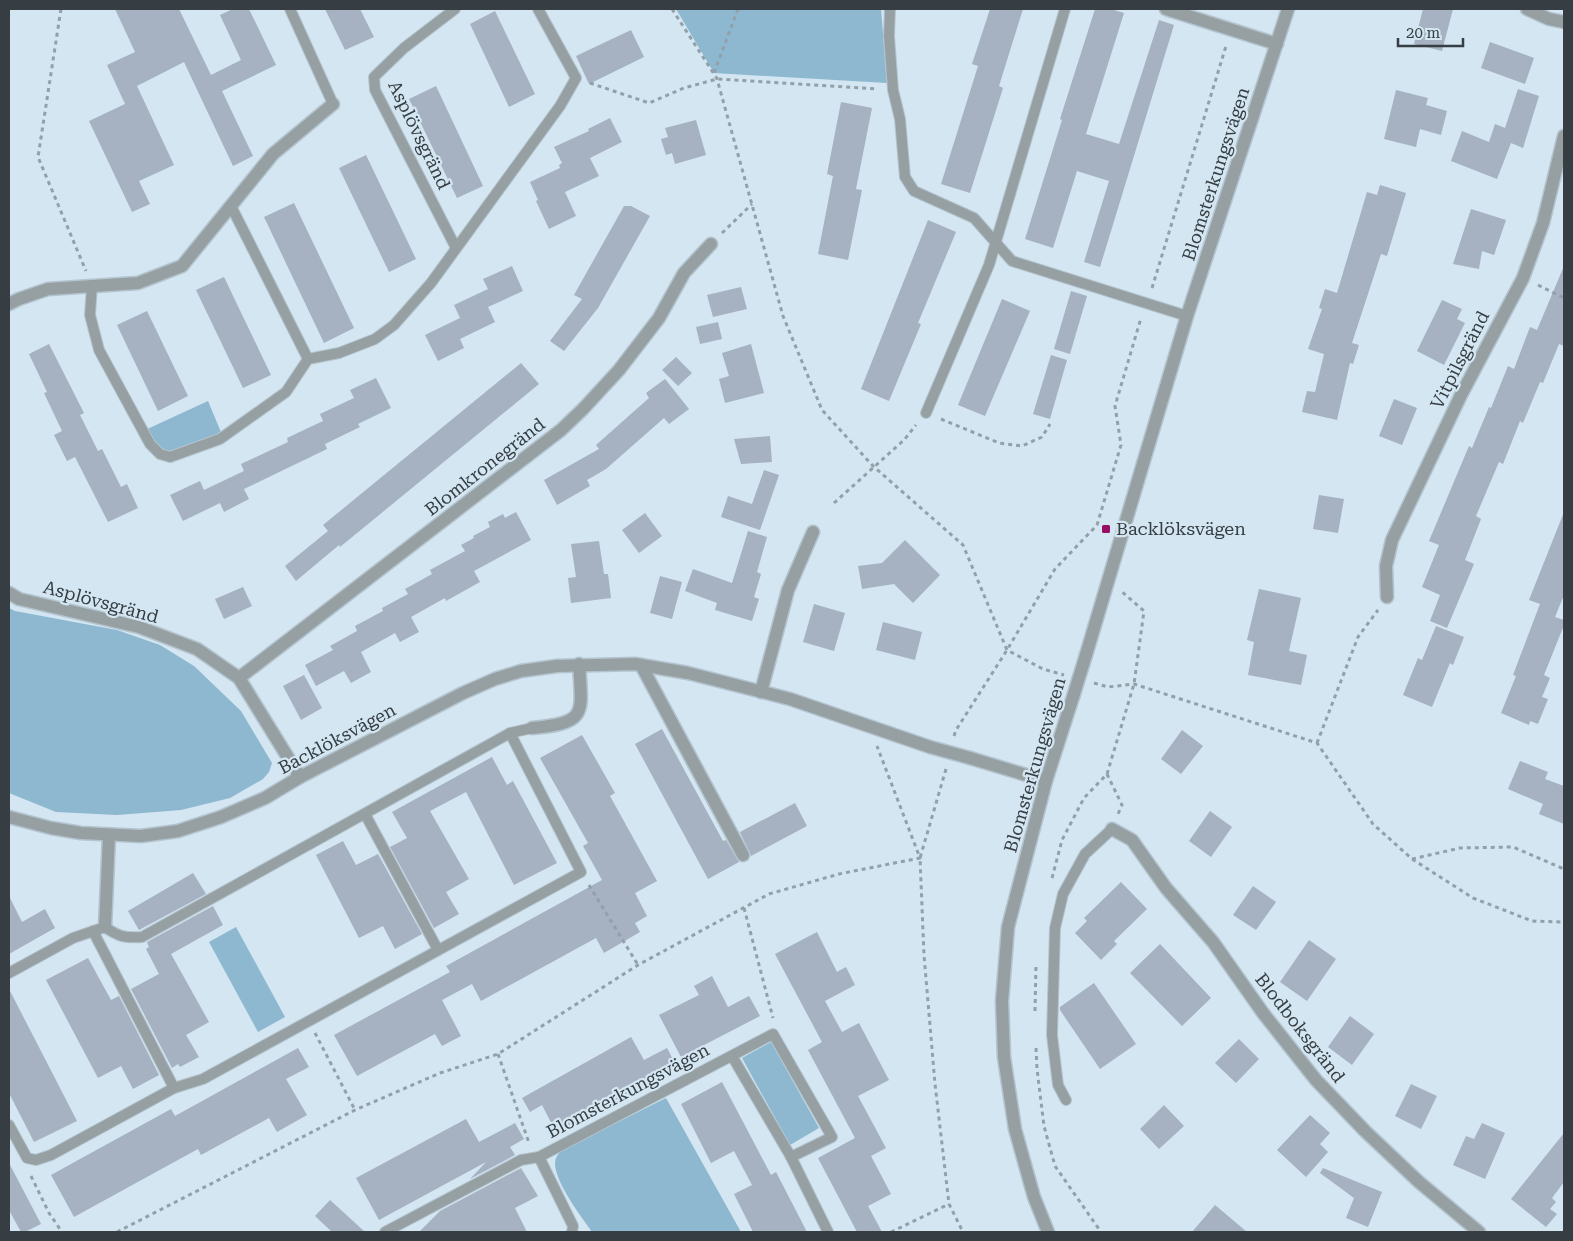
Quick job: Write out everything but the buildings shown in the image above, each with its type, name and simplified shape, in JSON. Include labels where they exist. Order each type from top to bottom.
[{"type":"street","points":[[1166,9],[1277,44]]},
{"type":"street","name":"Blomsterkungsvägen","points":[[1048,1232],[1034,1197],[1015,1129],[1004,1057],[1002,1002],[1008,927],[1046,781],[1074,697],[1187,316],[1288,9]]},
{"type":"street","points":[[1527,9],[1549,19],[1564,22]]},
{"type":"street","points":[[9,304],[19,298],[48,289],[138,282],[182,266],[273,154],[333,104]]},
{"type":"street","name":"Vitpilsgränd","points":[[1387,597],[1386,566],[1392,540],[1460,395],[1523,278],[1543,223],[1564,136]]},
{"type":"street","name":"Blomkronegränd","points":[[239,678],[561,430],[619,370],[659,318],[684,273],[711,244]]},
{"type":"street","points":[[761,692],[788,590],[813,532]]},
{"type":"street","name":"Asplövsgränd","points":[[9,593],[19,599],[139,627],[196,649],[239,678],[300,777]]},
{"type":"street","name":"Backlöksvägen","points":[[9,817],[51,828],[109,835],[142,836],[178,831],[259,801],[300,777],[463,693],[495,679],[521,671],[579,664],[619,663],[641,665],[717,680],[790,699],[930,747],[1046,781]]},
{"type":"street","points":[[532,728],[561,725],[571,721],[579,712],[581,699],[579,664]]},
{"type":"street","points":[[641,665],[744,855]]},
{"type":"street","name":"Blodboksgränd","points":[[1112,829],[1132,840],[1166,888],[1213,942],[1263,1013],[1316,1080],[1365,1131],[1419,1182],[1479,1232]]},
{"type":"street","points":[[99,929],[109,835]]},
{"type":"lane","points":[[290,9],[333,104]]},
{"type":"lane","name":"Asplövsgränd","points":[[455,9],[404,48],[374,77],[375,90],[456,248]]},
{"type":"lane","points":[[92,285],[90,315],[99,350],[150,444],[160,454],[170,457],[220,440],[286,392],[308,359],[338,353],[375,339],[394,325],[432,283],[560,106],[576,78],[538,9]]},
{"type":"lane","points":[[890,9],[889,36],[893,90],[900,120],[905,177],[914,191],[974,218],[1012,260],[1187,316]]},
{"type":"lane","points":[[926,412],[989,265],[1066,9]]},
{"type":"lane","points":[[231,206],[308,359]]},
{"type":"lane","points":[[9,973],[73,938],[99,929],[127,938],[142,937],[510,733],[532,728]]},
{"type":"lane","points":[[9,1125],[27,1158],[36,1160],[52,1155],[174,1088],[204,1080],[581,872],[510,733]]},
{"type":"lane","points":[[364,814],[438,950]]},
{"type":"lane","points":[[1066,1100],[1058,1085],[1052,1034],[1055,928],[1064,894],[1085,854],[1112,829]]},
{"type":"lane","points":[[99,929],[174,1088]]},
{"type":"lane","points":[[773,1034],[832,1137],[791,1157]]},
{"type":"lane","name":"Blomsterkungsvägen","points":[[385,1232],[521,1160],[539,1157],[773,1034]]},
{"type":"lane","name":"Blomsterkungsvägen","points":[[732,1056],[791,1157],[828,1232]]},
{"type":"lane","name":"Blomsterkungsvägen","points":[[539,1157],[573,1226],[572,1232]]},
{"type":"path","points":[[61,9],[38,157],[92,285]]},
{"type":"path","points":[[672,9],[717,79],[783,316],[822,410],[873,466],[963,545],[1007,650],[1043,669],[1071,677]]},
{"type":"path","points":[[714,73],[738,9]]},
{"type":"path","points":[[954,738],[956,730],[1007,650],[1054,569],[1097,525],[1121,445],[1114,406],[1231,30]]},
{"type":"path","points":[[576,78],[649,103],[684,88],[717,79],[893,90]]},
{"type":"path","points":[[711,244],[752,204]]},
{"type":"path","points":[[1523,278],[1564,298]]},
{"type":"path","points":[[834,503],[904,440],[926,412],[999,443],[1022,446],[1042,437],[1050,424]]},
{"type":"path","points":[[1317,743],[1358,637],[1387,597]]},
{"type":"path","points":[[1089,682],[1108,687],[1134,684],[1317,743],[1373,824],[1412,859],[1473,898],[1532,922],[1564,922]]},
{"type":"path","points":[[869,727],[920,858],[926,975],[935,1084],[949,1204],[963,1232]]},
{"type":"path","points":[[920,858],[947,764]]},
{"type":"path","points":[[1107,774],[1122,805],[1112,829]]},
{"type":"path","points":[[1412,859],[1460,848],[1513,846],[1564,868]]},
{"type":"path","points":[[117,1232],[355,1110],[440,1074],[498,1054],[638,965],[769,894],[821,879],[920,858]]},
{"type":"path","points":[[581,872],[638,965]]},
{"type":"path","points":[[744,908],[773,1021],[773,1034]]},
{"type":"path","points":[[309,1021],[355,1110]]},
{"type":"path","points":[[498,1054],[526,1140],[539,1157]]},
{"type":"path","points":[[27,1158],[30,1173],[49,1212],[62,1232]]},
{"type":"path","points":[[891,1232],[949,1204]]},
{"type":"shaded area","points":[[676,9],[881,9],[887,83],[714,73]]},
{"type":"shaded area","points":[[208,401],[223,437],[170,457],[160,454],[143,431]]},
{"type":"shaded area","points":[[9,608],[15,611],[117,630],[160,645],[194,666],[241,711],[272,763],[269,772],[263,779],[230,798],[181,810],[117,815],[56,812],[9,793]]},
{"type":"shaded area","points":[[236,927],[285,1017],[258,1032],[209,942]]},
{"type":"shaded area","points":[[771,1042],[819,1128],[790,1145],[742,1058]]},
{"type":"shaded area","points":[[666,1098],[741,1232],[592,1232],[564,1190],[556,1172],[555,1164],[557,1156],[562,1150]]},
{"type":"place","name":"Backlöksvägen","points":[[1106,529]]}]
